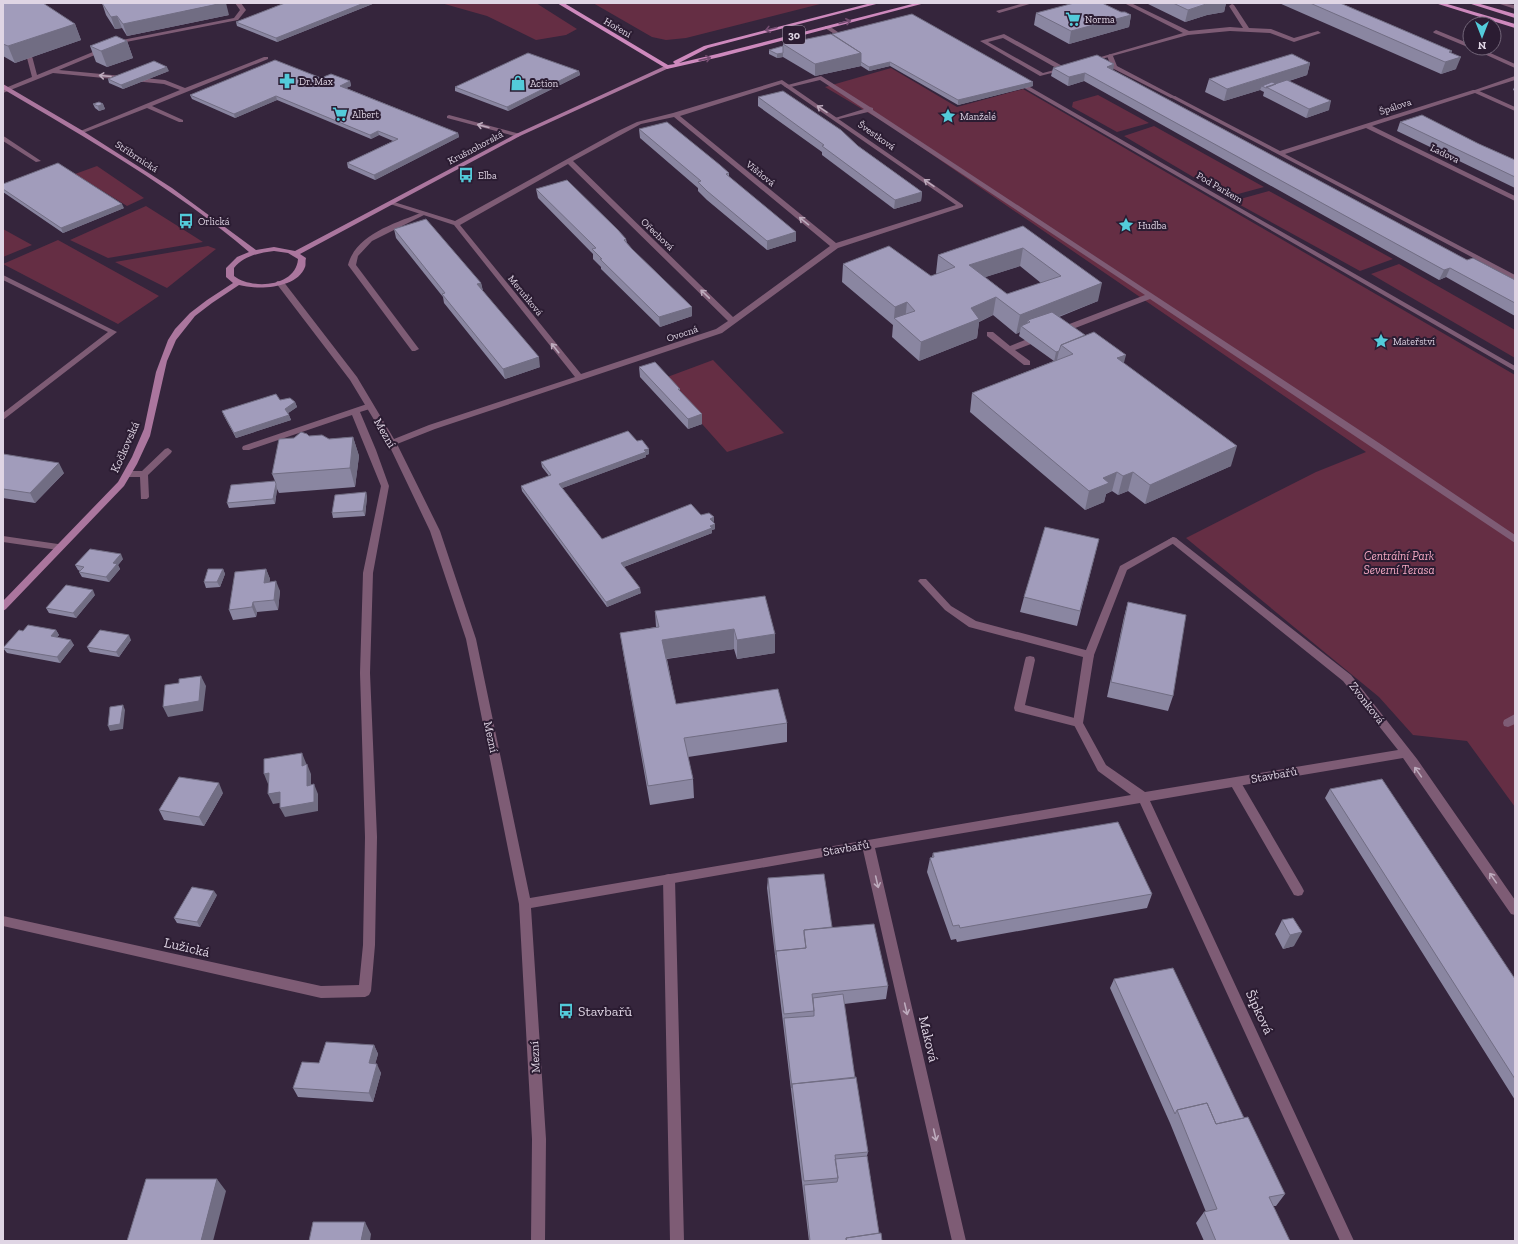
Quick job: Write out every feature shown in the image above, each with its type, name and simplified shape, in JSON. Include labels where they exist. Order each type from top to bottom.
[{"type":"main road","name":"Hoření","points":[[560,3],[667,67]]},
{"type":"main road","name":"Krušnohorská","points":[[667,67],[706,47],[877,3]]},
{"type":"main road","name":"Krušnohorská","points":[[667,67],[718,56],[922,3]]},
{"type":"main road","points":[[1438,3],[1515,26]]},
{"type":"main road","points":[[1471,3],[1515,16]]},
{"type":"street","points":[[5,89],[36,78],[124,41],[236,19],[243,10],[238,3]]},
{"type":"street","points":[[999,11],[1030,3]]},
{"type":"street","points":[[1127,3],[1188,33]]},
{"type":"street","points":[[1502,3],[1515,7]]},
{"type":"street","points":[[1232,6],[1247,30]]},
{"type":"street","points":[[827,27],[841,36]]},
{"type":"street","points":[[1082,64],[1188,33],[1230,29],[1271,31],[1294,40],[1318,33]]},
{"type":"street","points":[[1436,32],[1462,43]]},
{"type":"street","points":[[1004,36],[1066,68],[1042,75],[983,41],[1004,36]]},
{"type":"street","points":[[3,38],[30,57],[36,78]]},
{"type":"street","points":[[1110,56],[1114,66],[1515,278]]},
{"type":"street","points":[[1492,56],[1515,66]]},
{"type":"street","points":[[81,132],[266,58]]},
{"type":"street","name":"Krušnohorská","points":[[296,253],[518,136],[566,112],[667,67]]},
{"type":"street","points":[[52,71],[165,82],[184,90]]},
{"type":"street","name":"Pod Parkem","points":[[1008,76],[1515,369]]},
{"type":"street","points":[[392,203],[456,224],[620,132],[639,124],[785,84],[822,78],[1376,445],[1515,540]]},
{"type":"street","name":"Špálova","points":[[1280,153],[1515,78]]},
{"type":"street","name":"Švestková","points":[[785,84],[961,206]]},
{"type":"street","name":"Stříbrnická","points":[[5,89],[81,132],[170,189],[254,252]]},
{"type":"street","points":[[1475,91],[1515,109]]},
{"type":"street","points":[[146,106],[181,121]]},
{"type":"street","points":[[837,119],[870,109]]},
{"type":"street","name":"Višňová","points":[[675,115],[835,246]]},
{"type":"street","points":[[449,117],[518,136]]},
{"type":"street","name":"Ladova","points":[[1367,126],[1515,199]]},
{"type":"street","points":[[3,138],[38,161]]},
{"type":"street","name":"Ořechová","points":[[568,161],[733,321]]},
{"type":"street","name":"Ovocná","points":[[392,443],[432,427],[719,331],[835,246],[961,206]]},
{"type":"street","points":[[415,350],[352,265],[352,260],[361,245],[381,233],[425,213]]},
{"type":"street","name":"Meruňková","points":[[456,224],[580,378]]},
{"type":"street","points":[[274,249],[296,253],[302,258],[303,264],[301,270],[280,283],[254,287],[238,284],[230,277],[230,268],[240,258],[254,252],[274,249]]},
{"type":"street","points":[[3,277],[113,332],[3,417]]},
{"type":"street","name":"Mezní","points":[[280,283],[354,379],[392,443],[435,531],[471,639],[526,904],[539,1139],[538,1241]]},
{"type":"street","name":"Kočkovská","points":[[3,607],[58,547],[121,484],[128,474],[148,429],[163,360],[171,341],[183,325],[198,310],[238,284]]},
{"type":"street","points":[[1062,330],[1150,296]]},
{"type":"street","points":[[990,334],[1027,363]]},
{"type":"street","points":[[1010,349],[1028,342]]},
{"type":"street","points":[[246,448],[370,406]]},
{"type":"street","name":"Lužická","points":[[3,921],[321,992],[365,991],[370,945],[371,837],[365,673],[368,573],[385,486],[372,450],[355,411]]},
{"type":"street","points":[[128,474],[144,474],[168,451]]},
{"type":"street","points":[[144,474],[144,497]]},
{"type":"street","points":[[3,540],[58,547]]},
{"type":"street","name":"Zvonková","points":[[1089,655],[1123,568],[1173,540],[1347,678],[1365,699],[1405,753],[1515,910]]},
{"type":"street","points":[[923,582],[948,608],[973,624],[1089,655],[1078,723],[1102,768],[1144,797]]},
{"type":"street","points":[[1030,660],[1019,708],[1078,723]]},
{"type":"street","name":"Stavbařů","points":[[526,904],[868,844],[1405,753]]},
{"type":"street","points":[[1235,782],[1298,891]]},
{"type":"street","name":"Šípková","points":[[1144,797],[1347,1241]]},
{"type":"street","name":"Maková","points":[[868,844],[959,1241]]},
{"type":"street","points":[[669,879],[677,1241]]},
{"type":"green space","points":[[441,3],[536,3],[577,29],[566,35],[536,40],[487,16]]},
{"type":"green space","points":[[593,3],[824,3],[686,38],[666,40],[652,37]]},
{"type":"green space","name":"Centrální Park Severní Terasa","points":[[891,68],[957,107],[1023,89],[1515,375],[1515,807],[1467,741],[1413,735],[1379,697],[1186,538],[1316,472],[1366,452],[889,125],[825,87]]},
{"type":"green space","points":[[1098,95],[1149,123],[1117,132],[1072,107],[1073,102]]},
{"type":"green space","points":[[1154,126],[1264,187],[1227,197],[1124,136]]},
{"type":"green space","points":[[97,166],[144,198],[127,206],[75,174]]},
{"type":"green space","points":[[1269,191],[1393,259],[1360,271],[1233,201]]},
{"type":"green space","points":[[146,206],[203,242],[108,258],[70,240]]},
{"type":"green space","points":[[3,229],[32,245],[3,257]]},
{"type":"green space","points":[[58,240],[159,296],[118,324],[3,264]]},
{"type":"green space","points":[[208,246],[216,249],[167,288],[115,262]]},
{"type":"green space","points":[[1399,264],[1515,330],[1515,358],[1371,274]]},
{"type":"green space","points":[[713,360],[784,433],[727,452],[662,379]]},
{"type":"building","points":[[3,3],[43,3],[75,24],[8,46],[3,44]]},
{"type":"building","points":[[102,3],[223,3],[123,24],[117,16],[111,17]]},
{"type":"building","points":[[285,3],[364,3],[276,38],[236,22]]},
{"type":"building","points":[[1074,3],[1102,3],[1131,15],[1071,31],[1036,13]]},
{"type":"building","points":[[1173,3],[1209,3],[1188,10]]},
{"type":"building","points":[[1310,3],[1340,3],[1452,51],[1449,52],[1461,57],[1445,62]]},
{"type":"building","points":[[912,14],[1033,82],[958,100],[890,62],[869,67],[861,62],[861,53],[832,34]]},
{"type":"building","points":[[831,34],[861,53],[815,64],[783,44]]},
{"type":"building","points":[[116,36],[127,41],[101,51],[90,46]]},
{"type":"building","points":[[783,46],[783,53],[777,54],[769,50]]},
{"type":"building","points":[[528,53],[579,71],[507,107],[455,87]]},
{"type":"building","points":[[1292,54],[1310,63],[1227,89],[1209,79]]},
{"type":"building","points":[[1097,55],[1114,64],[1107,67],[1467,260],[1473,258],[1515,280],[1515,303],[1450,268],[1444,270],[1085,73],[1069,77],[1053,68]]},
{"type":"building","points":[[275,60],[321,78],[331,74],[350,81],[340,86],[458,133],[374,175],[347,163],[398,139],[378,131],[370,135],[276,96],[234,114],[190,95]]},
{"type":"building","points":[[154,61],[167,67],[121,85],[108,79]]},
{"type":"building","points":[[1287,80],[1331,101],[1309,109],[1266,87]]},
{"type":"building","points":[[1272,82],[1276,84],[1266,88],[1262,86]]},
{"type":"building","points":[[783,91],[841,130],[858,146],[922,192],[895,200],[822,146],[824,145],[758,97]]},
{"type":"building","points":[[99,102],[103,104],[98,106],[93,104]]},
{"type":"building","points":[[1422,115],[1479,144],[1515,160],[1515,177],[1400,122]]},
{"type":"building","points":[[667,122],[720,165],[729,173],[726,174],[796,232],[767,241],[707,191],[698,182],[701,181],[639,129]]},
{"type":"building","points":[[58,163],[122,204],[61,228],[3,189],[3,184]]},
{"type":"building","points":[[567,180],[618,230],[632,249],[692,307],[659,317],[600,259],[602,259],[592,249],[596,248],[536,189]]},
{"type":"building","points":[[426,219],[481,283],[477,284],[539,357],[503,369],[442,294],[445,293],[394,229]]},
{"type":"building","points":[[1023,226],[1102,283],[1020,315],[996,297],[971,308],[979,319],[921,342],[894,318],[915,311],[907,302],[895,307],[843,264],[889,246],[931,276],[955,267],[938,255]],"holes":[[[1023,248],[1061,276],[1007,294],[969,265]]]},
{"type":"building","points":[[1052,312],[1085,335],[1061,345],[1059,351],[1056,352],[1021,326],[1030,322],[1028,320]]},
{"type":"building","points":[[1094,332],[1126,355],[1117,358],[1237,446],[1150,485],[1133,472],[1123,476],[1117,472],[1103,478],[1109,483],[1089,491],[972,393],[1073,354],[1061,345]]},
{"type":"building","points":[[655,362],[702,414],[688,419],[639,367]]},
{"type":"building","points":[[276,394],[280,400],[290,398],[295,402],[285,409],[289,415],[234,433],[222,411]]},
{"type":"building","points":[[628,431],[637,441],[642,440],[649,449],[644,450],[646,452],[559,484],[602,539],[691,504],[701,515],[709,513],[714,517],[710,519],[715,524],[710,526],[712,528],[621,563],[640,588],[606,602],[521,486],[551,475],[541,462]]},
{"type":"building","points":[[301,432],[309,436],[322,435],[329,439],[353,437],[350,468],[272,474],[279,439],[294,438]]},
{"type":"building","points":[[3,454],[59,463],[30,493],[3,489]]},
{"type":"building","points":[[275,481],[276,484],[273,499],[227,503],[231,485]]},
{"type":"building","points":[[366,492],[363,511],[332,513],[335,495]]},
{"type":"building","points":[[1045,527],[1099,539],[1080,611],[1024,597]]},
{"type":"building","points":[[90,549],[121,554],[113,563],[117,564],[106,577],[79,572],[84,567],[75,565]]},
{"type":"building","points":[[208,569],[223,569],[217,582],[204,582]]},
{"type":"building","points":[[266,569],[264,583],[276,581],[274,600],[253,602],[252,607],[229,610],[235,572]]},
{"type":"building","points":[[66,585],[93,590],[73,613],[46,608]]},
{"type":"building","points":[[765,596],[775,634],[737,640],[734,629],[662,640],[676,704],[778,689],[787,723],[684,738],[693,779],[648,786],[620,633],[659,627],[655,611]]},
{"type":"building","points":[[1128,602],[1186,615],[1173,696],[1111,682]]},
{"type":"building","points":[[28,625],[56,630],[51,636],[71,640],[57,657],[3,648],[19,630],[23,631]]},
{"type":"building","points":[[100,630],[129,635],[116,652],[87,647]]},
{"type":"building","points":[[201,676],[199,701],[163,707],[165,685],[179,683],[179,679]]},
{"type":"building","points":[[123,705],[120,724],[108,726],[110,707]]},
{"type":"building","points":[[302,753],[302,766],[307,764],[307,786],[314,784],[314,802],[280,808],[280,792],[268,794],[269,773],[264,774],[264,759]]},
{"type":"building","points":[[179,777],[219,783],[199,817],[159,810]]},
{"type":"building","points":[[1382,779],[1515,979],[1515,1079],[1330,789]]},
{"type":"building","points":[[1118,822],[1152,894],[960,928],[959,925],[953,926],[930,858],[934,857],[933,853]]},
{"type":"building","points":[[824,874],[832,927],[804,930],[806,948],[776,951],[776,955],[768,878]]},
{"type":"building","points":[[192,887],[214,891],[197,922],[174,918]]},
{"type":"building","points":[[1293,918],[1302,932],[1290,935],[1282,920]]},
{"type":"building","points":[[874,924],[888,986],[812,994],[814,1011],[784,1014],[776,951],[806,948],[804,930]]},
{"type":"building","points":[[1173,968],[1244,1118],[1216,1124],[1207,1103],[1177,1110],[1175,1114],[1114,979]]},
{"type":"building","points":[[843,994],[855,1078],[792,1084],[792,1088],[784,1018],[814,1016],[813,998]]},
{"type":"building","points":[[326,1042],[374,1045],[369,1063],[377,1064],[369,1093],[293,1088],[302,1062],[319,1063]]},
{"type":"building","points":[[856,1077],[868,1152],[835,1155],[838,1178],[804,1181],[792,1084]]},
{"type":"building","points":[[1207,1103],[1216,1124],[1248,1117],[1285,1194],[1269,1197],[1290,1241],[1216,1241],[1204,1212],[1217,1209],[1177,1110]]},
{"type":"building","points":[[867,1156],[879,1233],[846,1238],[846,1241],[810,1241],[804,1185],[837,1182],[838,1178],[835,1159]]},
{"type":"building","points":[[146,1179],[217,1179],[201,1241],[127,1241]]},
{"type":"building","points":[[313,1222],[365,1222],[361,1241],[309,1241]]},
{"type":"building","points":[[881,1233],[882,1241],[847,1241],[846,1238]]},
{"type":"place","name":"Norma","points":[[1073,19]]},
{"type":"place","name":"Dr. Max","points":[[287,81]]},
{"type":"place","name":"Action","points":[[518,83]]},
{"type":"place","name":"Albert","points":[[340,114]]},
{"type":"place","name":"Manželé","points":[[948,116]]},
{"type":"place","name":"Elba","points":[[466,175]]},
{"type":"place","name":"Orlická","points":[[186,221]]},
{"type":"place","name":"Hudba","points":[[1126,225]]},
{"type":"place","name":"Mateřství","points":[[1381,341]]},
{"type":"place","name":"Stavbařů","points":[[566,1011]]}]
